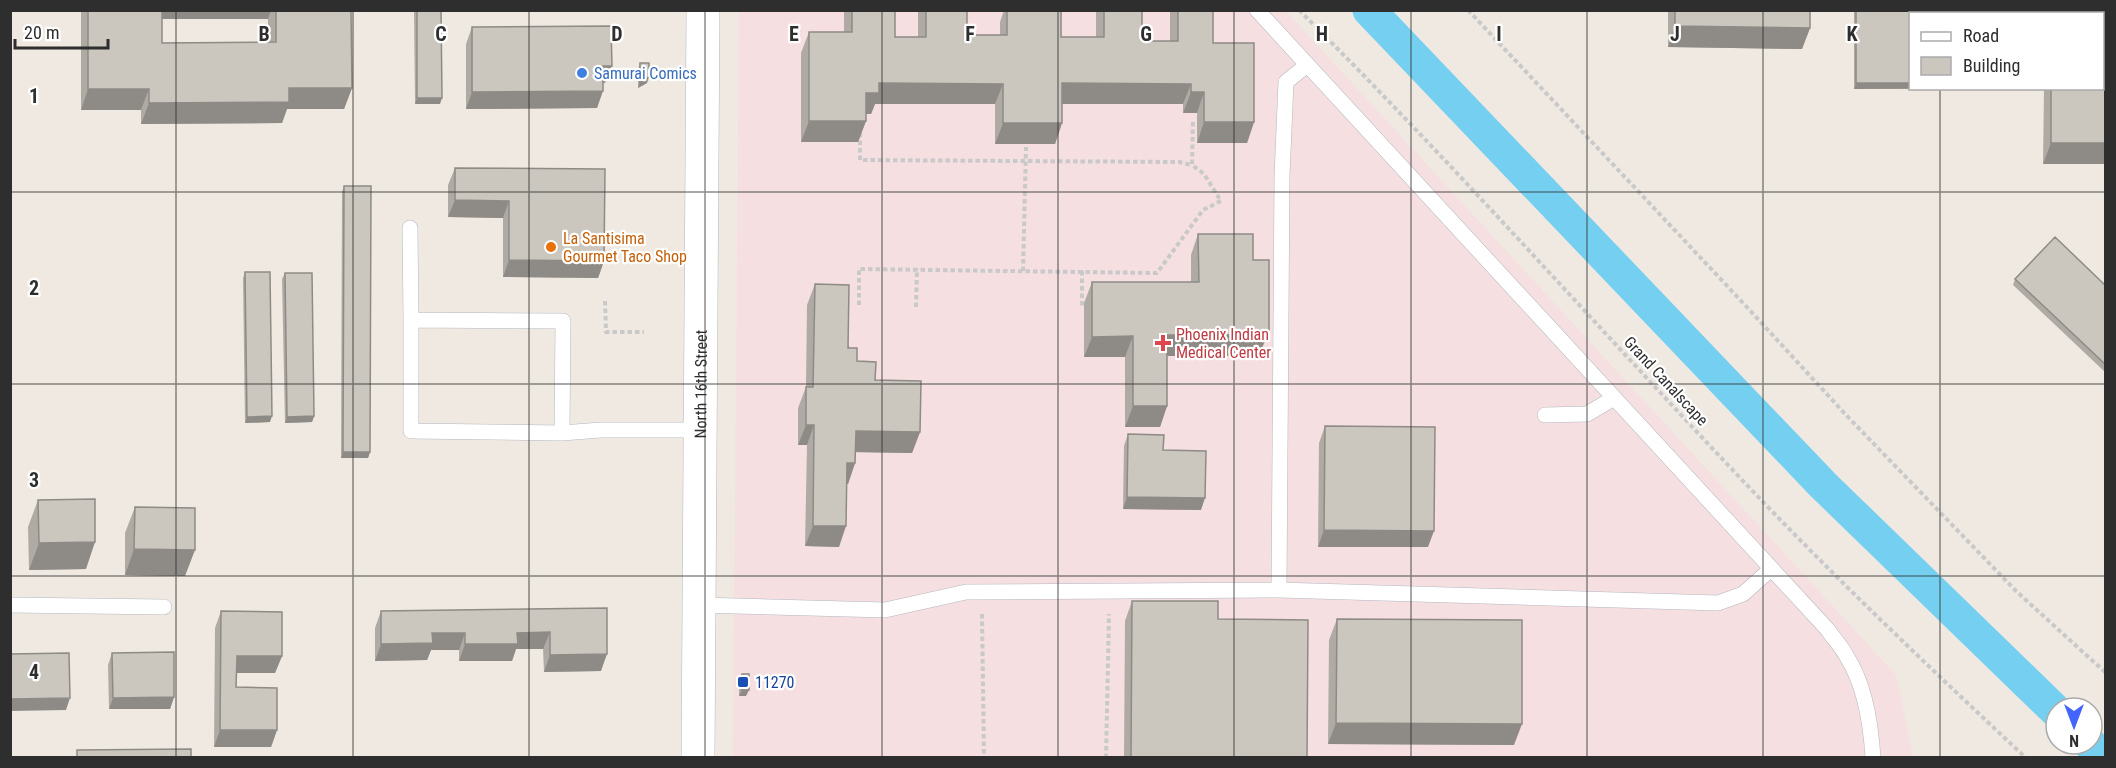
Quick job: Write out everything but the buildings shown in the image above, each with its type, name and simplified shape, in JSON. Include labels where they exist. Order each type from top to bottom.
[{"type":"main road","name":"North 16th Street","points":[[698,758],[703,10]]},
{"type":"lane","points":[[1257,10],[1828,630],[1848,658],[1865,700],[1872,735],[1873,758]]},
{"type":"lane","points":[[1279,590],[1282,176],[1286,82],[1307,65]]},
{"type":"lane","points":[[410,228],[411,431],[701,430]]},
{"type":"lane","points":[[411,320],[563,321],[562,432]]},
{"type":"lane","points":[[1545,415],[1587,414],[1614,398]]},
{"type":"lane","points":[[699,605],[885,610],[966,592],[1279,590],[1718,603],[1743,594],[1771,569]]},
{"type":"lane","points":[[10,605],[164,607]]},
{"type":"path","name":"Grand Canalscape","points":[[1299,10],[1376,86],[1746,484],[1907,648],[2026,758]]},
{"type":"path","points":[[1468,10],[1846,415],[2016,591],[2106,673]]},
{"type":"path","points":[[1192,165],[1193,120]]},
{"type":"path","points":[[859,305],[859,269],[1157,273],[1203,210],[1221,201],[1204,174],[1192,165],[1179,162],[860,160],[860,128]]},
{"type":"path","points":[[1023,271],[1026,147]]},
{"type":"path","points":[[916,307],[917,270]]},
{"type":"path","points":[[1082,271],[1082,306]]},
{"type":"path","points":[[605,301],[606,332],[644,332]]},
{"type":"path","points":[[1106,758],[1109,611]]},
{"type":"path","points":[[982,614],[984,758]]},
{"type":"shaded area","name":"Phoenix Indian Medical Center","points":[[1285,10],[1896,675],[1913,757],[733,758],[739,11]]},
{"type":"waterway","points":[[1369,10],[1823,485],[2044,699]]},
{"type":"place","name":"Samurai Comics","points":[[582,73]]},
{"type":"place","name":"La Santisima Gourmet Taco Shop","points":[[551,247]]},
{"type":"place","name":"Phoenix Indian Medical Center","points":[[1163,343]]},
{"type":"place","name":"11270","points":[[743,682]]}]
